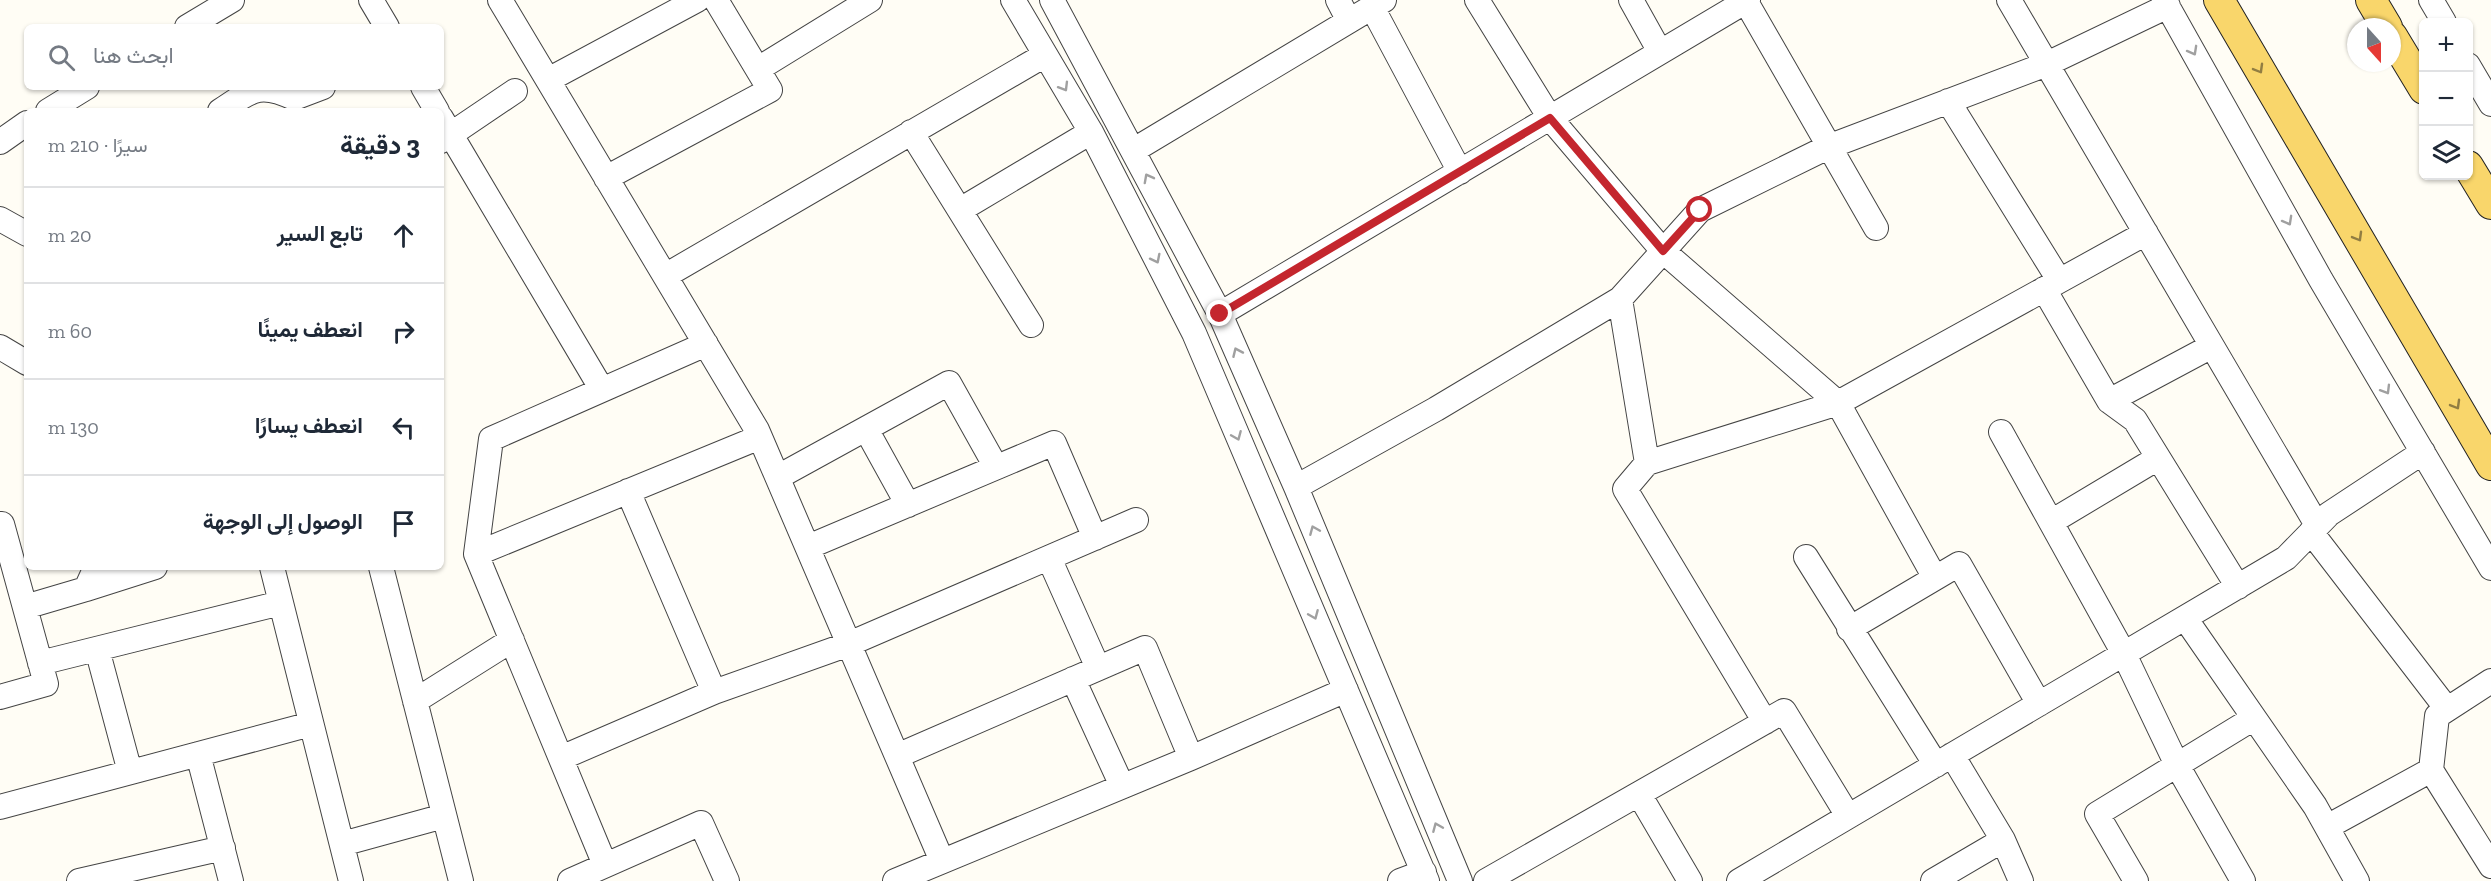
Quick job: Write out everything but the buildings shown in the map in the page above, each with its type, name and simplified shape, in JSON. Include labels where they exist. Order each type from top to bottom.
[{"type":"main road","points":[[2219,0],[2491,465]]},
{"type":"main road","points":[[2371,0],[2382,18]]},
{"type":"main road","points":[[2401,51],[2419,81]]},
{"type":"main road","points":[[2473,173],[2491,204]]},
{"type":"street","points":[[192,24],[232,0]]},
{"type":"street","points":[[372,0],[385,24]]},
{"type":"street","points":[[500,0],[760,437],[942,861]]},
{"type":"street","points":[[548,80],[697,0]]},
{"type":"street","points":[[606,178],[770,90],[716,0]]},
{"type":"street","points":[[758,69],[870,0]]},
{"type":"street","points":[[1013,0],[1091,132],[1194,333],[1426,877],[1400,881]]},
{"type":"street","points":[[1052,0],[1220,314],[1296,487],[1460,881]]},
{"type":"street","points":[[1477,0],[1550,118],[1663,251],[1838,403],[1935,578]]},
{"type":"street","points":[[1631,0],[1660,52]]},
{"type":"street","points":[[1220,314],[1746,0],[1876,228]]},
{"type":"street","points":[[2009,0],[2212,346],[2314,529],[2447,709]]},
{"type":"street","points":[[2431,0],[2442,18]]},
{"type":"street","points":[[1296,487],[1436,409],[1620,299],[1700,210],[1828,147],[2047,64],[2166,3],[2320,280],[2491,568]]},
{"type":"street","points":[[1134,150],[1344,10],[1378,4],[1461,172]]},
{"type":"street","points":[[665,276],[1045,55]]},
{"type":"street","points":[[2473,72],[2491,104]]},
{"type":"street","points":[[53,108],[82,90]]},
{"type":"street","points":[[225,108],[260,90]]},
{"type":"street","points":[[272,90],[294,98],[315,90]]},
{"type":"street","points":[[425,90],[435,108]]},
{"type":"street","points":[[515,91],[444,131],[601,388]]},
{"type":"street","points":[[1948,101],[2051,285],[2109,401],[2135,420],[2238,587]]},
{"type":"street","points":[[0,142],[24,125]]},
{"type":"street","points":[[911,132],[1031,325]]},
{"type":"street","points":[[960,210],[1091,132]]},
{"type":"street","points":[[0,219],[24,232]]},
{"type":"street","points":[[1765,722],[1625,489],[1647,463],[1838,403],[2146,233]]},
{"type":"street","points":[[1620,299],[1647,463]]},
{"type":"street","points":[[605,865],[476,554],[491,439],[601,388],[706,344]]},
{"type":"street","points":[[2109,401],[2212,346]]},
{"type":"street","points":[[0,347],[24,361]]},
{"type":"street","points":[[778,477],[949,383],[996,467]]},
{"type":"street","points":[[866,429],[908,505]]},
{"type":"street","points":[[2001,432],[2124,654],[2177,765],[2243,881]]},
{"type":"street","points":[[476,554],[760,437]]},
{"type":"street","points":[[808,547],[1054,442],[1095,538]]},
{"type":"street","points":[[1739,881],[2286,558],[2329,514],[2423,452]]},
{"type":"street","points":[[2051,522],[2158,458]]},
{"type":"street","points":[[628,491],[714,692]]},
{"type":"street","points":[[561,758],[714,692],[849,644],[1136,520]]},
{"type":"street","points":[[0,524],[2,524],[46,684],[0,697]]},
{"type":"street","points":[[1806,557],[1849,628],[2003,840],[2021,881]]},
{"type":"street","points":[[1049,558],[1098,668]]},
{"type":"street","points":[[1849,628],[1959,564],[2039,704]]},
{"type":"street","points":[[86,589],[95,570]]},
{"type":"street","points":[[25,607],[146,570]]},
{"type":"street","points":[[273,570],[351,881]]},
{"type":"street","points":[[382,570],[461,881]]},
{"type":"street","points":[[40,663],[281,603]]},
{"type":"street","points":[[2185,618],[2327,827],[2357,881]]},
{"type":"street","points":[[415,701],[512,640]]},
{"type":"street","points":[[897,756],[1145,648],[1191,758]]},
{"type":"street","points":[[97,649],[130,772]]},
{"type":"street","points":[[1073,679],[1122,786]]},
{"type":"street","points":[[2491,681],[2437,716],[2431,770],[2491,866]]},
{"type":"street","points":[[895,881],[1191,758],[1346,690]]},
{"type":"street","points":[[1486,881],[1784,711],[1848,816]]},
{"type":"street","points":[[2136,881],[2097,814],[2254,718]]},
{"type":"street","points":[[0,807],[311,723]]},
{"type":"street","points":[[198,754],[231,881]]},
{"type":"street","points":[[2327,827],[2431,770]]},
{"type":"street","points":[[1639,794],[1690,881]]},
{"type":"street","points":[[342,844],[444,816]]},
{"type":"street","points":[[570,881],[700,823],[727,881]]},
{"type":"street","points":[[1933,881],[2003,840]]},
{"type":"street","points":[[79,881],[223,848]]},
{"type":"route","points":[[1220,314],[1550,118],[1663,251],[1700,210]]}]
